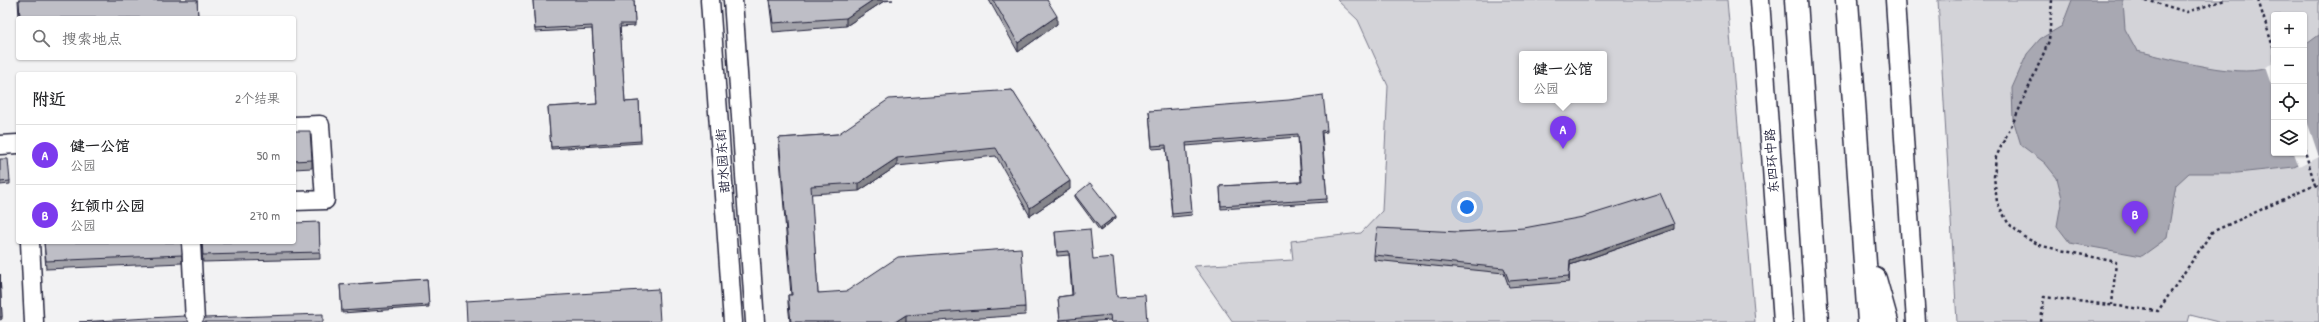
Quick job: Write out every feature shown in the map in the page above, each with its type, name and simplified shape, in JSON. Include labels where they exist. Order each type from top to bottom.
[{"type":"highway","points":[[1796,0],[1817,322]]},
{"type":"highway","points":[[1847,0],[1869,322]]},
{"type":"highway","points":[[1863,235],[1887,322]]},
{"type":"highway","points":[[1802,322],[1811,241]]},
{"type":"street","name":"甜水园东街","points":[[710,0],[733,322]]},
{"type":"street","name":"甜水园东街","points":[[733,0],[755,322]]},
{"type":"street","name":"东四环中路","points":[[1760,0],[1783,322]]},
{"type":"street","points":[[1895,0],[1916,322]]},
{"type":"street","points":[[296,126],[320,125],[325,200],[296,201]]},
{"type":"street","points":[[0,145],[16,144]]},
{"type":"street","points":[[30,244],[34,322]]},
{"type":"street","points":[[191,244],[194,322]]},
{"type":"path","points":[[2052,0],[2049,41],[2018,112],[1996,156],[1994,177],[1997,202],[2008,223],[2024,237],[2042,246],[2116,262],[2112,305]]},
{"type":"path","points":[[2146,0],[2187,12],[2224,0]]},
{"type":"path","points":[[2258,0],[2273,48]]},
{"type":"path","points":[[2306,156],[2315,185],[2319,188]]},
{"type":"path","points":[[2041,322],[2044,297],[2158,311],[2212,232],[2315,185]]},
{"type":"shaded area","points":[[1337,0],[1727,0],[1755,322],[1233,322],[1194,266],[1293,260],[1291,241],[1361,233],[1382,211],[1388,86],[1358,20]]},
{"type":"shaded area","points":[[1938,0],[2319,0],[2319,322],[2218,322],[2190,315],[2188,322],[1957,322]]},
{"type":"shaded area","points":[[2072,0],[2123,0],[2125,29],[2137,51],[2187,63],[2227,70],[2261,70],[2271,66],[2271,156],[2307,156],[2307,44],[2319,35],[2319,155],[2294,167],[2237,173],[2189,173],[2176,185],[2167,238],[2142,256],[2070,243],[2057,226],[2062,198],[2057,178],[2045,163],[2021,145],[2013,119],[2012,88],[2027,54],[2040,39],[2062,26]]},
{"type":"pier","points":[[2271,64],[2271,84],[2265,67]]},
{"type":"pier","points":[[2307,121],[2319,157],[2299,167],[2295,156],[2307,156]]},
{"type":"building","points":[[19,0],[197,0],[198,16],[20,16]]},
{"type":"building","points":[[533,0],[634,0],[635,24],[620,24],[625,102],[639,101],[641,141],[551,147],[548,107],[597,104],[592,26],[535,29]]},
{"type":"building","points":[[770,0],[873,0],[846,18],[773,23]]},
{"type":"building","points":[[993,0],[1047,0],[1057,16],[1018,43]]},
{"type":"building","points":[[1012,90],[1070,181],[1030,208],[996,148],[897,158],[859,183],[811,186],[818,293],[847,291],[898,257],[1021,248],[1025,307],[906,315],[895,322],[791,322],[788,295],[792,295],[779,138],[838,134],[889,99]]},
{"type":"building","points":[[1323,95],[1327,130],[1321,131],[1327,199],[1221,206],[1220,186],[1302,182],[1298,134],[1186,143],[1192,212],[1172,214],[1166,145],[1152,146],[1149,111],[1289,100]]},
{"type":"building","points":[[296,131],[310,131],[312,160],[296,161]]},
{"type":"building","points":[[0,159],[8,159],[10,181],[0,182]]},
{"type":"building","points":[[1090,183],[1116,216],[1100,228],[1075,195]]},
{"type":"building","points":[[1660,193],[1674,224],[1570,260],[1569,276],[1509,281],[1504,268],[1374,255],[1377,228],[1459,232],[1524,228],[1583,217]]},
{"type":"building","points":[[319,222],[320,252],[203,255],[202,244],[296,244],[296,223]]},
{"type":"building","points":[[1090,229],[1093,259],[1113,257],[1117,297],[1145,295],[1147,322],[1111,322],[1110,315],[1060,320],[1058,297],[1073,295],[1069,251],[1057,252],[1055,232]]},
{"type":"building","points":[[44,244],[181,244],[182,255],[46,261]]},
{"type":"building","points":[[0,274],[2,317],[0,317]]},
{"type":"building","points":[[427,279],[429,305],[342,311],[340,285]]},
{"type":"building","points":[[658,289],[660,322],[467,322],[466,301]]},
{"type":"building","points":[[323,314],[323,322],[202,322],[205,318]]},
{"type":"building","points":[[185,316],[189,322],[79,322]]},
{"type":"place","name":"健一公馆","points":[[1563,149]]},
{"type":"place","name":"红领巾公园","points":[[2135,234]]}]
